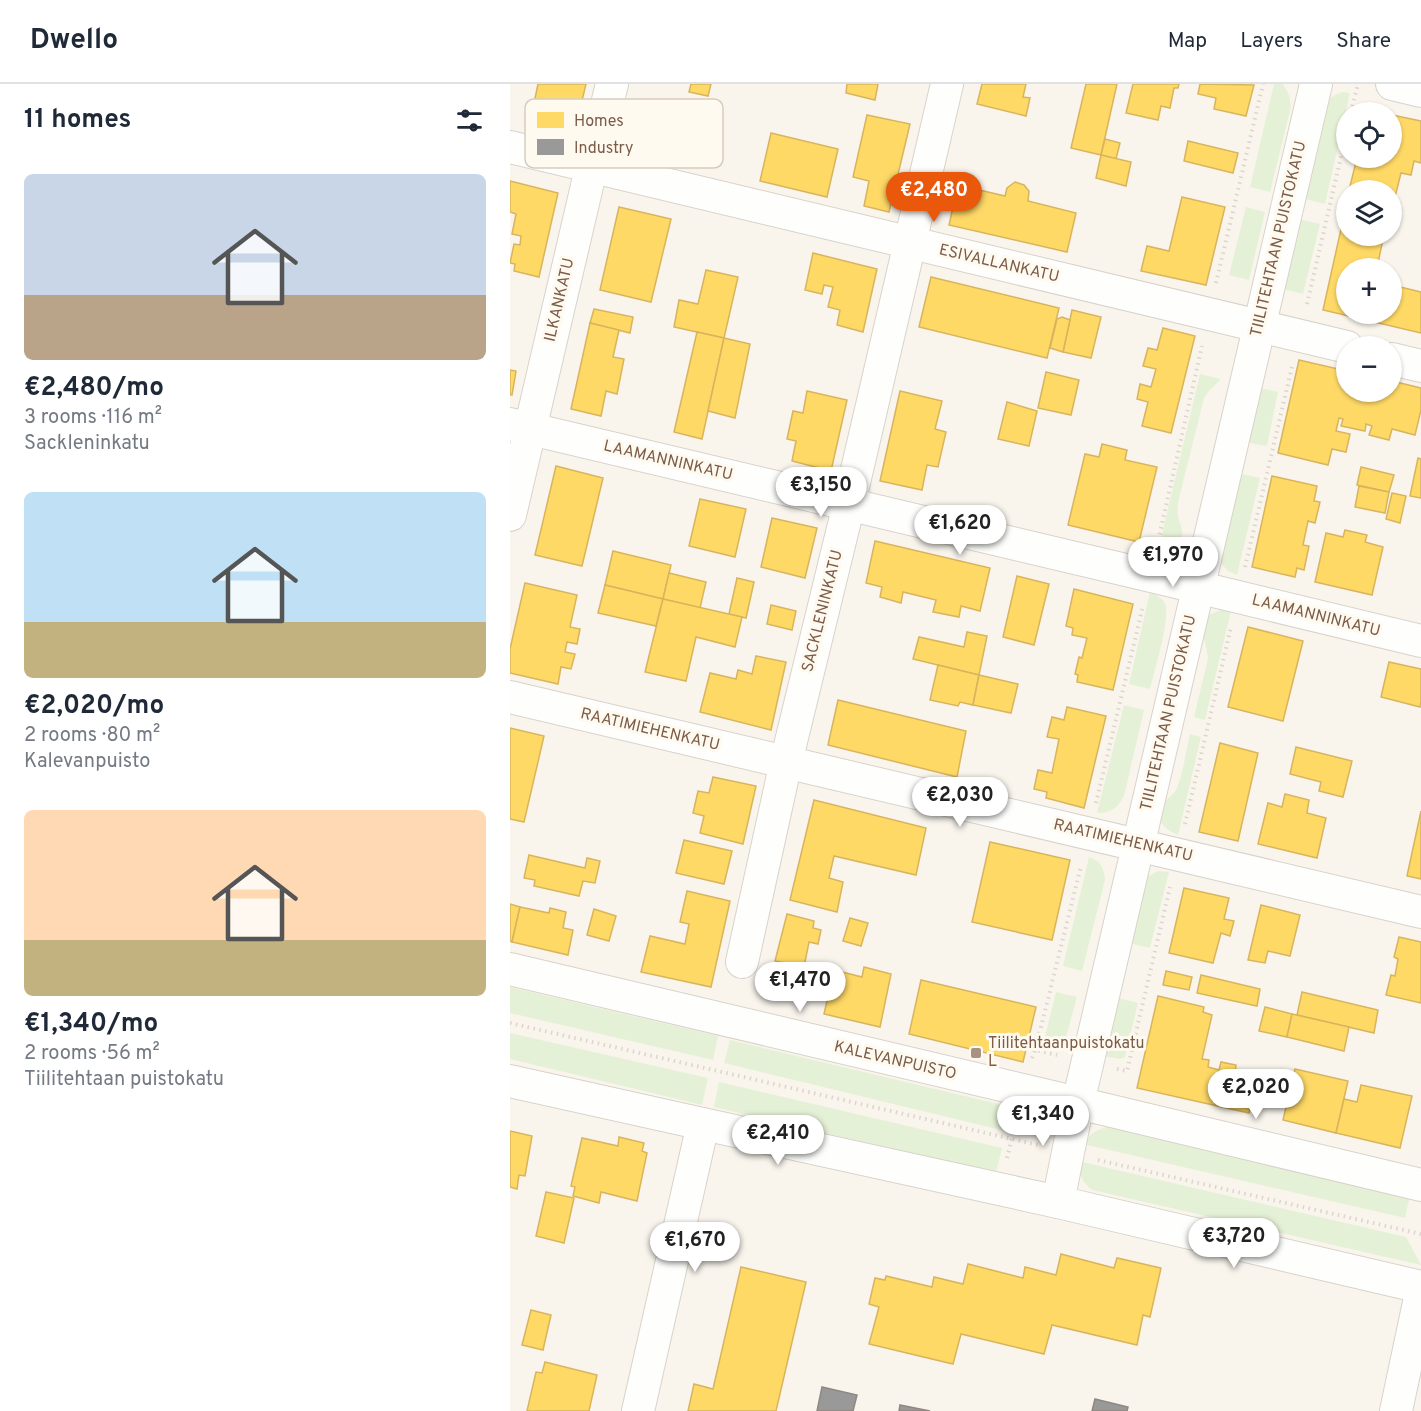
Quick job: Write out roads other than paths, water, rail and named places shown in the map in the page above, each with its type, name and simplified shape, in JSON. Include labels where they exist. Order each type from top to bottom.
[{"type":"street","name":"ILKANKATU","points":[[608,99],[612,84]]},
{"type":"street","name":"SACKLENINKATU","points":[[742,962],[786,762],[849,504],[946,84]]},
{"type":"street","name":"TIILITEHTAAN PUISTOKATU","points":[[1058,1202],[1078,1103],[1316,84]]},
{"type":"street","points":[[1392,84],[1421,91]]},
{"type":"street","name":"ESIVALLANKATU","points":[[510,147],[525,151]]},
{"type":"street","name":"ILKANKATU","points":[[510,515],[520,426],[592,168]]},
{"type":"street","name":"ESIVALLANKATU","points":[[596,168],[1336,344]]},
{"type":"street","points":[[1402,361],[1421,366]]},
{"type":"street","name":"LAAMANNINKATU","points":[[520,426],[1421,641]]},
{"type":"street","name":"RAATIMIEHENKATU","points":[[510,697],[1421,912]]},
{"type":"street","name":"KALEVANPUISTO","points":[[510,969],[1421,1185]]},
{"type":"street","points":[[510,1081],[1058,1202],[1421,1287]]},
{"type":"street","points":[[638,1411],[703,1124]]},
{"type":"street","points":[[1396,1411],[1421,1293]]},
{"type":"place","name":"Tiilitehtaanpuistokatu L","points":[[976,1053]]}]
